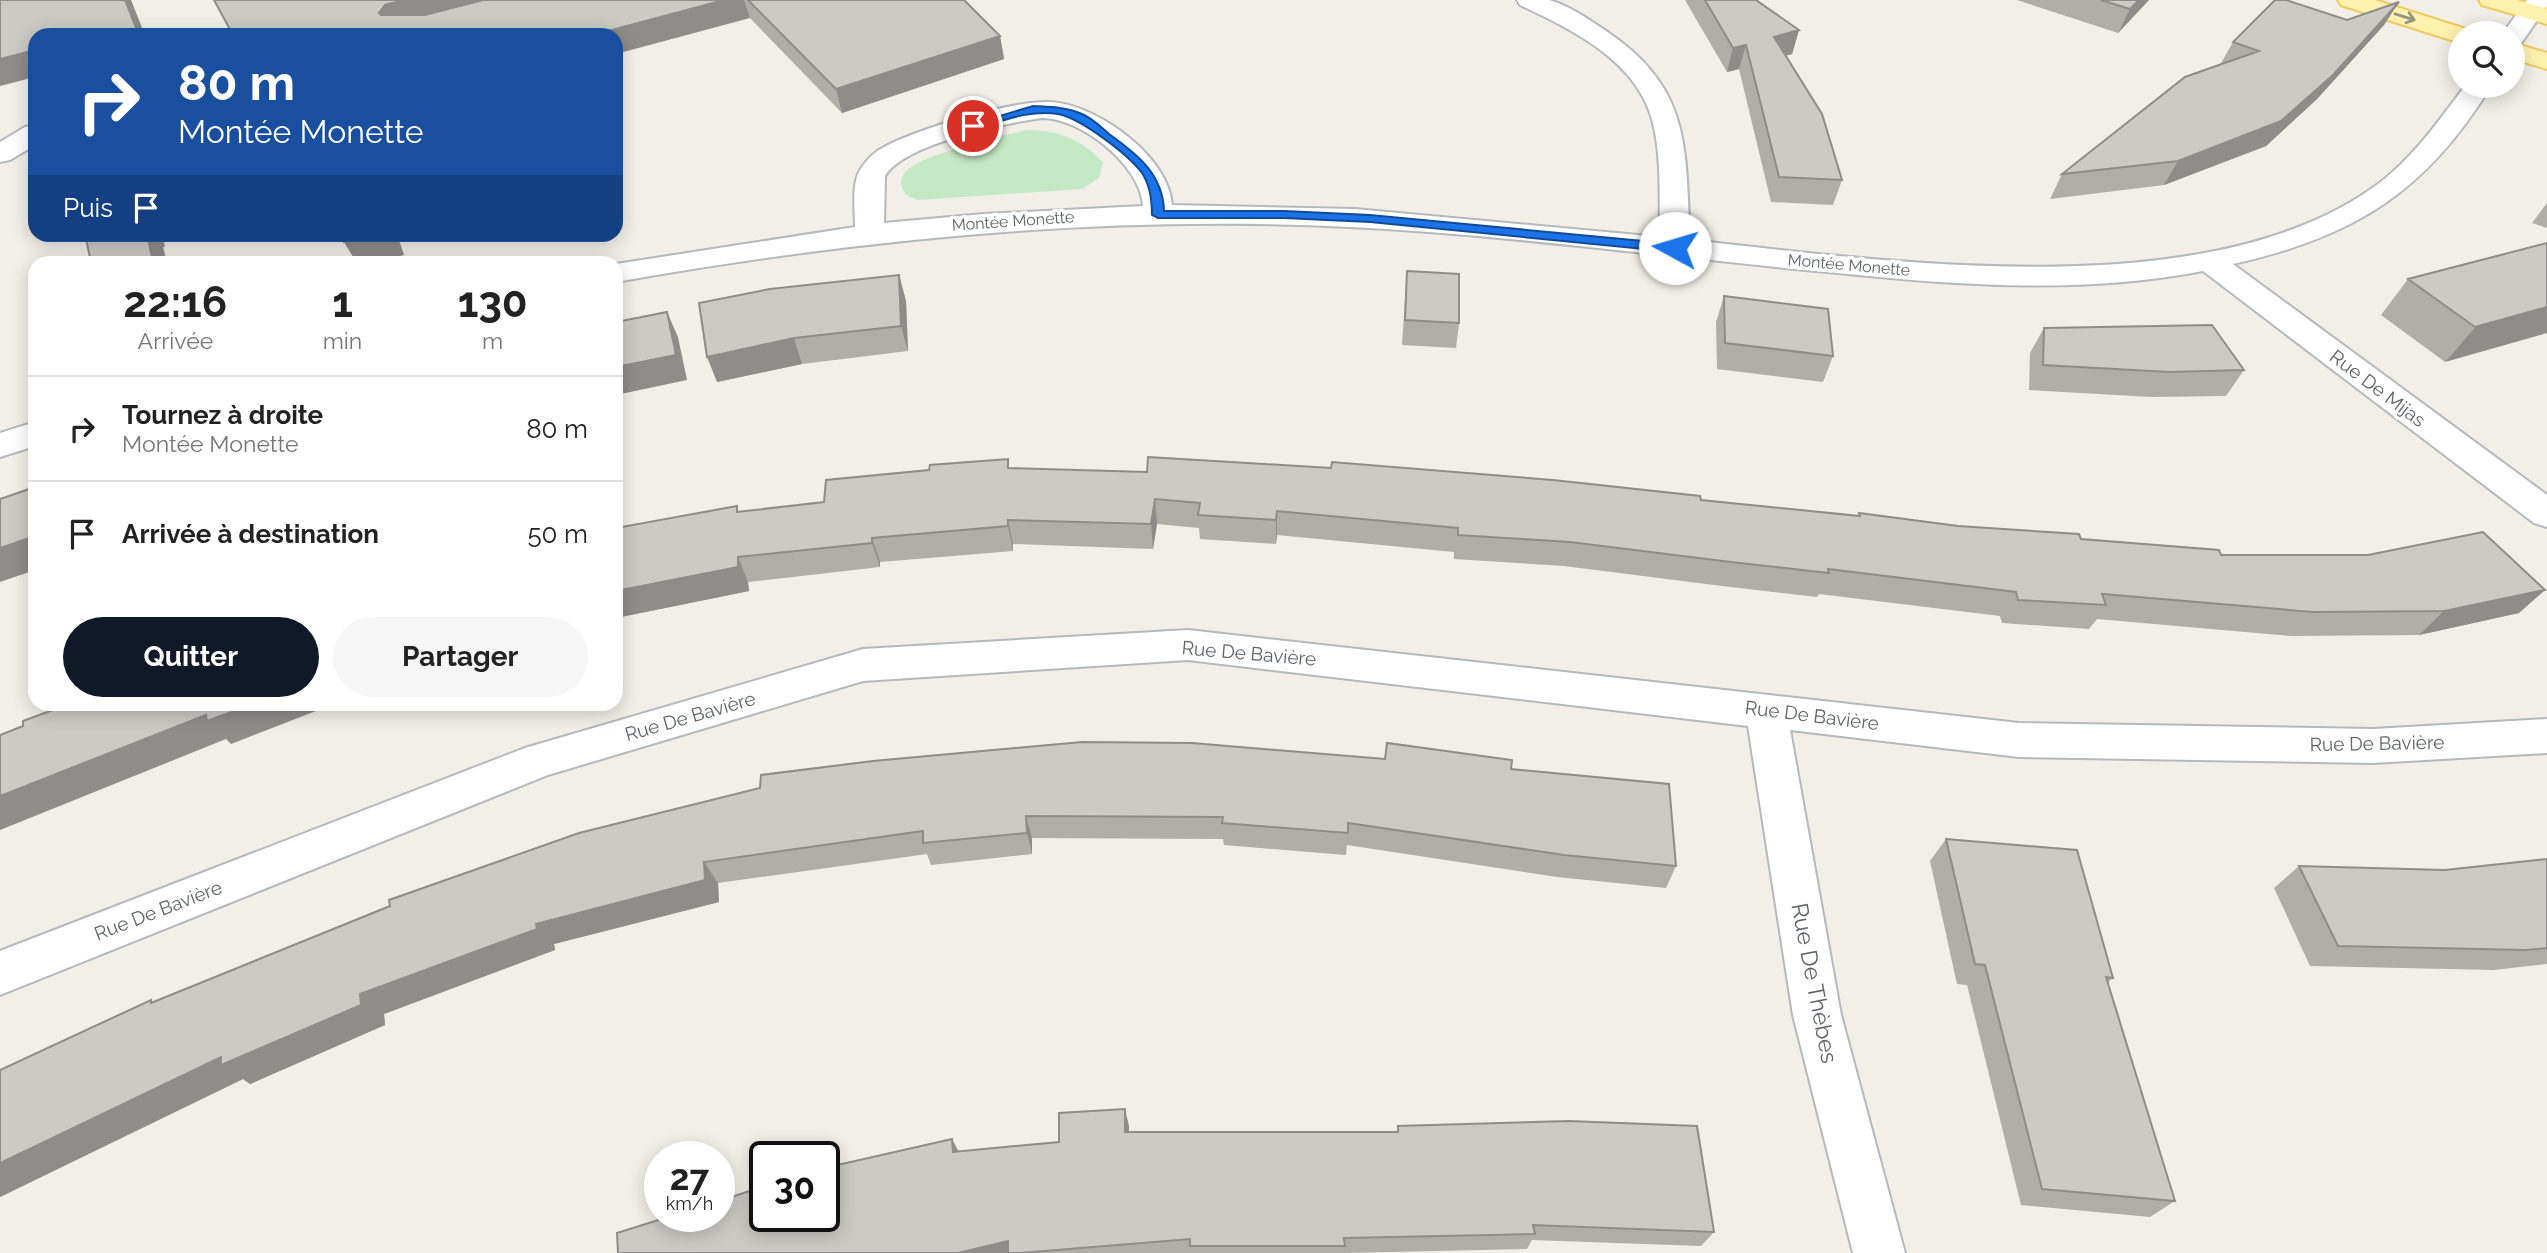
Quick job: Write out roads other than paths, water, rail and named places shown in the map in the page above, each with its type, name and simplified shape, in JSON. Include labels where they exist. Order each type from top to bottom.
[{"type":"main road","points":[[2350,0],[2448,31]]},
{"type":"main road","points":[[2491,0],[2539,9]]},
{"type":"main road","points":[[2525,55],[2547,61]]},
{"type":"street","points":[[1529,0],[1565,17],[1625,58],[1647,81],[1659,101],[1666,121],[1670,148],[1675,248]]},
{"type":"street","points":[[2525,24],[2539,9]]},
{"type":"street","name":"Montée Monette","points":[[623,272],[869,235],[1030,219],[1284,215],[1376,219],[1897,270],[2024,277],[2122,273],[2209,261],[2251,251],[2317,229],[2395,185],[2424,155],[2469,98]]},
{"type":"street","points":[[869,235],[871,176],[889,156],[910,146],[982,123],[1033,110],[1058,110],[1079,116],[1140,163],[1153,182],[1158,196],[1158,215]]},
{"type":"street","points":[[0,154],[28,138]]},
{"type":"street","name":"Rue De Mijas","points":[[2209,261],[2547,514]]},
{"type":"street","points":[[0,445],[28,436]]},
{"type":"street","name":"Rue De Bavière","points":[[0,973],[540,760],[863,665],[1188,645],[2019,740],[2373,746],[2547,736]]},
{"type":"street","name":"Rue De Thèbes","points":[[1766,709],[1817,1015],[1879,1253]]}]
